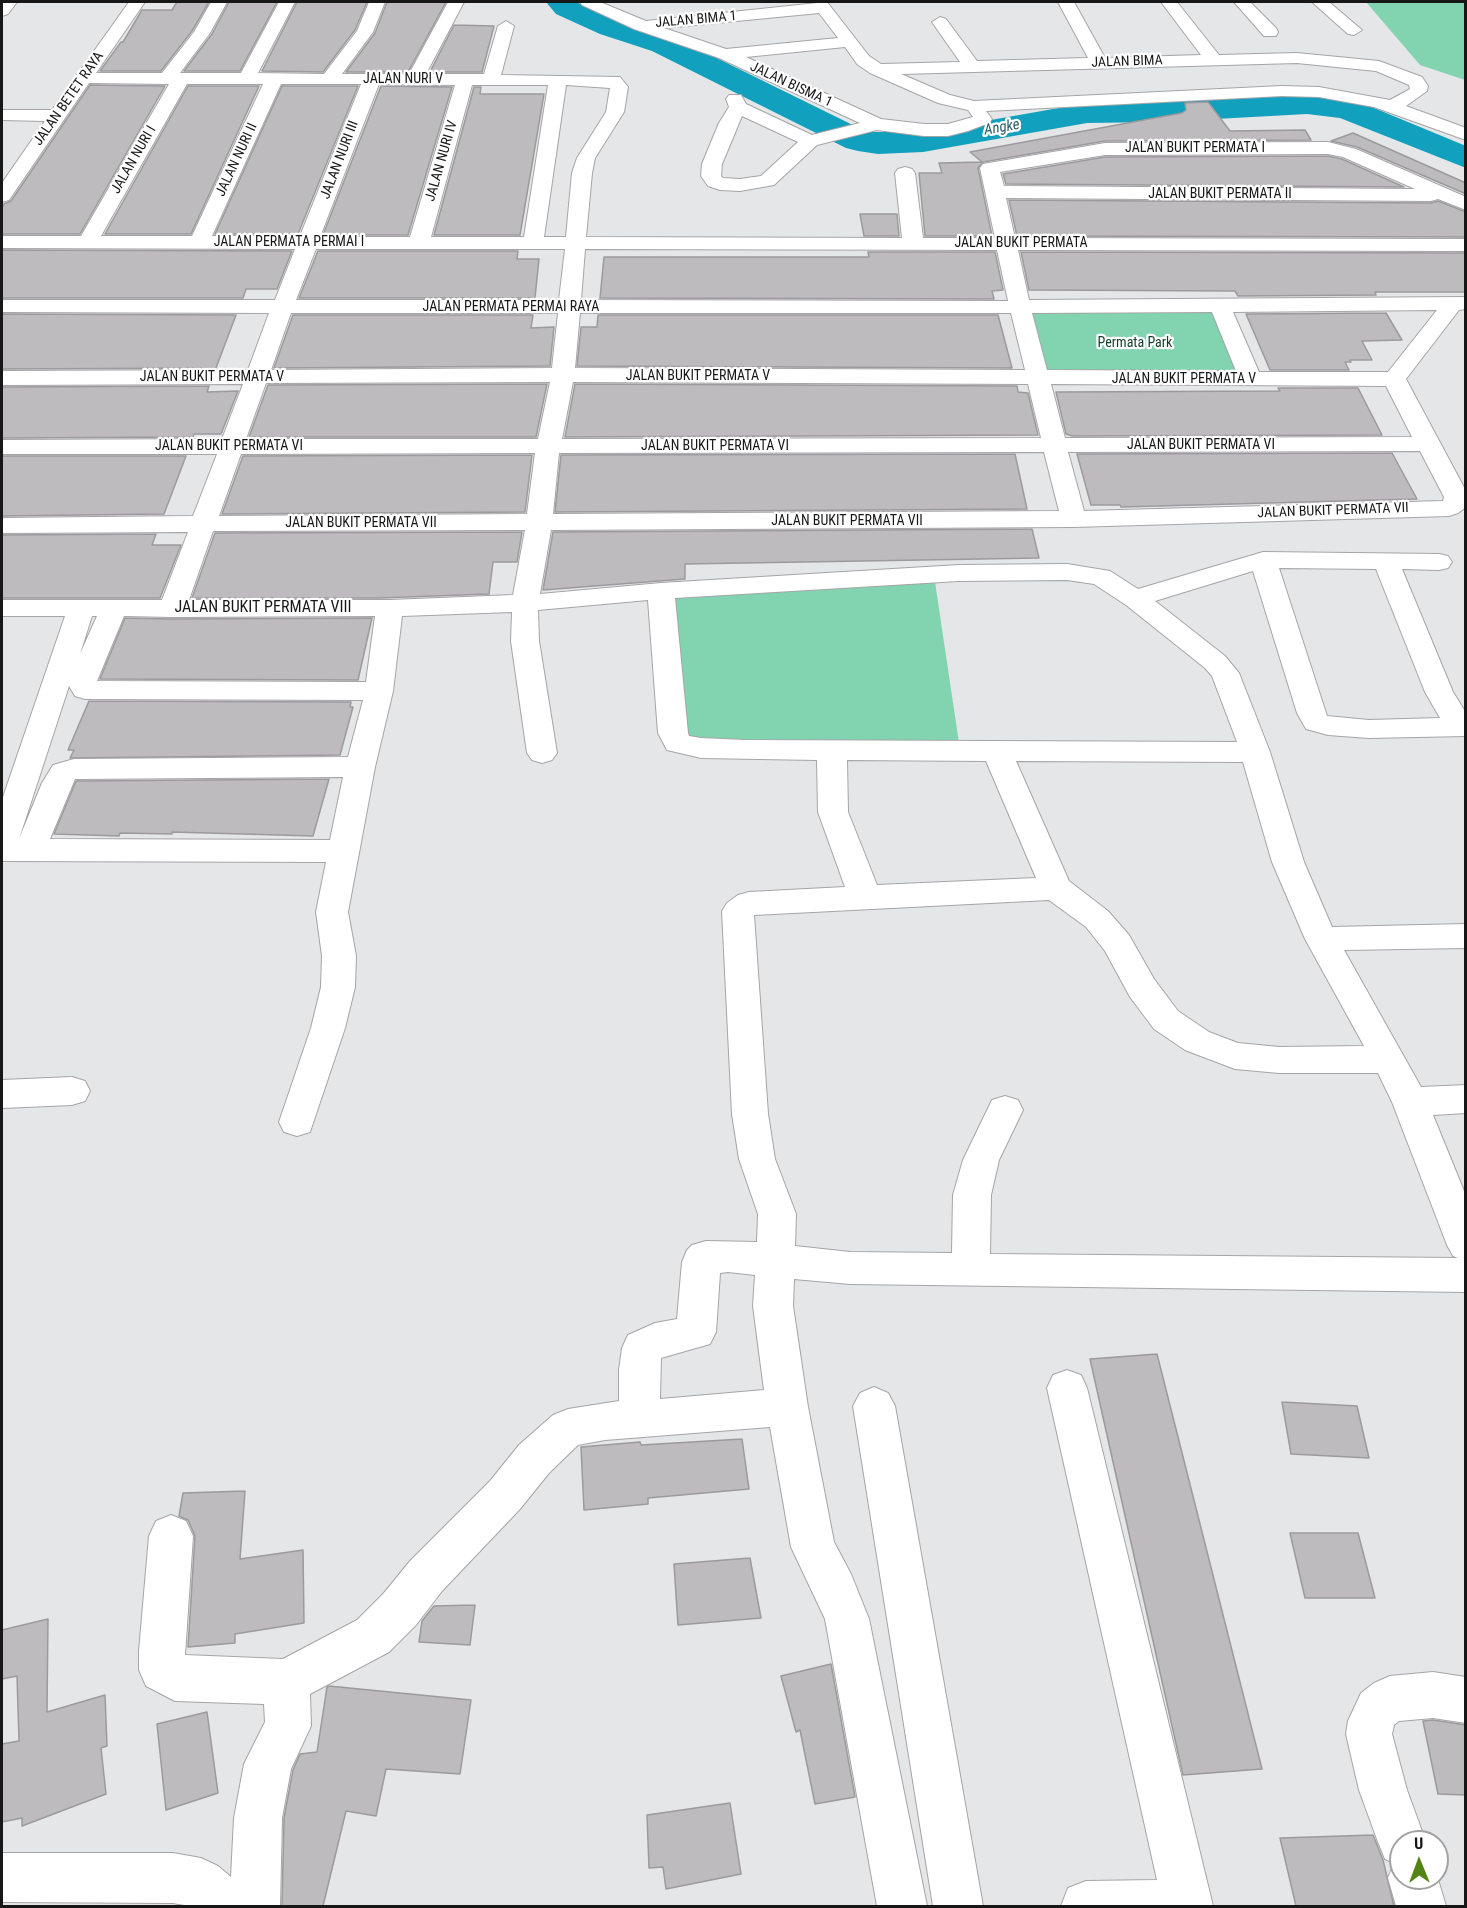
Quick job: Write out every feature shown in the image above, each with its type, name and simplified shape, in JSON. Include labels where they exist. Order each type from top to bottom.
[{"type":"street","points":[[2,10],[9,2]]},
{"type":"street","name":"JALAN BETET RAYA","points":[[2,196],[137,2]]},
{"type":"street","name":"JALAN NURI I","points":[[88,242],[174,78],[219,2]]},
{"type":"street","points":[[247,78],[287,2]]},
{"type":"street","points":[[329,78],[365,32],[377,2]]},
{"type":"street","points":[[415,79],[456,2]]},
{"type":"street","name":"JALAN BISMA 1","points":[[588,2],[640,25],[725,54],[869,126],[924,130],[968,126],[983,119],[974,106]]},
{"type":"street","points":[[1066,2],[1099,63]]},
{"type":"street","points":[[1169,2],[1213,59]]},
{"type":"street","points":[[1242,2],[1270,32]]},
{"type":"street","points":[[1320,2],[1354,30]]},
{"type":"street","points":[[821,5],[863,60],[876,69],[944,99],[974,106],[1319,92],[1349,96],[1392,107],[1466,135]]},
{"type":"street","name":"JALAN BIMA 1","points":[[640,25],[821,5]]},
{"type":"street","points":[[940,22],[972,67]]},
{"type":"street","points":[[491,79],[506,26]]},
{"type":"street","points":[[725,54],[849,42]]},
{"type":"street","name":"JALAN BIMA","points":[[876,69],[1297,58],[1379,66],[1416,81],[1419,86],[1418,92],[1392,107]]},
{"type":"street","points":[[1190,60],[1218,95]]},
{"type":"street","name":"JALAN NURI V","points":[[84,78],[604,80],[619,84],[615,112],[586,158],[582,173],[576,242]]},
{"type":"street","name":"JALAN NURI II","points":[[199,242],[275,78]]},
{"type":"street","name":"JALAN NURI III","points":[[172,609],[282,308],[372,79]]},
{"type":"street","name":"JALAN NURI IV","points":[[419,242],[465,79]]},
{"type":"street","points":[[533,242],[558,80]]},
{"type":"street","points":[[817,139],[736,103],[711,164],[711,176],[715,182],[731,185],[767,181],[817,139],[869,126]]},
{"type":"street","points":[[2,115],[57,116]]},
{"type":"street","name":"JALAN BUKIT PERMATA I","points":[[1073,519],[1020,307],[990,168],[1098,150],[1328,148],[1349,153],[1466,204]]},
{"type":"street","points":[[9,158],[29,158]]},
{"type":"street","points":[[905,173],[913,242]]},
{"type":"street","name":"JALAN BUKIT PERMATA II","points":[[995,192],[1445,195]]},
{"type":"street","name":"JALAN PERMATA PERMAI I","points":[[2,242],[576,242]]},
{"type":"street","points":[[542,753],[525,641],[525,603],[539,523],[548,447],[562,375],[576,242]]},
{"type":"street","name":"JALAN BUKIT PERMATA","points":[[576,242],[1466,244]]},
{"type":"street","points":[[1394,379],[1459,303]]},
{"type":"street","name":"JALAN PERMATA PERMAI RAYA","points":[[2,306],[1020,307],[1459,303]]},
{"type":"street","points":[[1220,306],[1251,379]]},
{"type":"street","name":"JALAN BUKIT PERMATA V","points":[[2,378],[562,375],[1394,379]]},
{"type":"street","name":"JALAN BUKIT PERMATA VII","points":[[2,525],[204,522],[539,523],[1073,519],[1449,508],[1455,504],[1456,497],[1394,379]]},
{"type":"street","name":"JALAN BUKIT PERMATA VI","points":[[2,447],[1429,444]]},
{"type":"street","points":[[1263,560],[1311,713],[1316,722],[1328,726],[1369,729],[1455,721],[1439,692],[1386,562]]},
{"type":"street","points":[[1135,599],[1263,560],[1439,562]]},
{"type":"street","name":"JALAN BUKIT PERMATA VIII","points":[[2,608],[390,608],[525,603],[661,591],[958,573],[1067,572],[1101,576],[1135,599],[1215,662],[1225,674],[1256,752],[1288,862],[1321,939],[1389,1059],[1410,1101],[1466,1245]]},
{"type":"street","points":[[661,591],[673,733],[677,743],[701,748],[745,750],[998,753],[1256,752]]},
{"type":"street","points":[[11,848],[81,608]]},
{"type":"street","points":[[114,608],[86,670],[82,684],[85,690],[379,691]]},
{"type":"street","points":[[297,1122],[328,1028],[338,987],[339,956],[332,912],[360,767],[379,691],[390,608]]},
{"type":"street","points":[[832,751],[833,812],[865,897]]},
{"type":"street","points":[[998,753],[1056,888],[1096,919],[1117,943],[1142,988],[1166,1020],[1197,1041],[1236,1056],[1279,1060],[1389,1059]]},
{"type":"street","points":[[11,848],[64,772],[74,769],[360,767]]},
{"type":"street","points":[[11,848],[345,851]]},
{"type":"street","points":[[902,1906],[846,1619],[835,1589],[813,1547],[787,1407],[773,1306],[777,1214],[757,1160],[750,1114],[738,911],[749,903],[1056,888]]},
{"type":"street","points":[[1321,939],[1466,936]]},
{"type":"street","points":[[2,1094],[72,1090]]},
{"type":"street","points":[[1410,1101],[1466,1099]]},
{"type":"street","points":[[971,1270],[972,1195],[981,1160],[1005,1110]]},
{"type":"street","points":[[640,1419],[639,1370],[642,1348],[655,1341],[696,1332],[700,1262],[706,1257],[728,1256],[850,1268],[1466,1275]]},
{"type":"street","points":[[1068,1389],[1188,1906],[1086,1906]]},
{"type":"street","points":[[874,1406],[958,1906]]},
{"type":"street","points":[[171,1536],[162,1671],[175,1678],[286,1682],[373,1636],[540,1453],[568,1428],[605,1421],[787,1407]]},
{"type":"street","points":[[255,1906],[258,1818],[268,1764],[288,1726],[286,1682]]},
{"type":"street","points":[[1398,1830],[1380,1779],[1369,1734],[1371,1721],[1377,1709],[1390,1699],[1433,1695],[1466,1700]]},
{"type":"street","points":[[2,1878],[173,1878],[201,1883],[219,1899],[222,1906]]},
{"type":"street","points":[[1416,1890],[1421,1906]]},
{"type":"green space","points":[[1366,2],[1465,2],[1465,80],[1420,65]]},
{"type":"green space","name":"Permata Park","points":[[1220,306],[1251,379],[1038,378],[1020,307]]},
{"type":"green space","points":[[934,575],[959,743],[677,748],[655,592]]},
{"type":"building","points":[[177,2],[209,2],[192,31],[161,71],[100,71],[123,42],[142,10],[172,10]]},
{"type":"building","points":[[229,2],[277,2],[240,71],[184,71],[212,34]]},
{"type":"building","points":[[297,2],[367,2],[355,30],[323,72],[262,71]]},
{"type":"building","points":[[387,2],[446,2],[408,72],[346,72],[375,33]]},
{"type":"building","points":[[454,25],[494,26],[482,72],[430,72]]},
{"type":"building","points":[[90,85],[165,86],[80,234],[2,234],[4,204],[11,201]]},
{"type":"building","points":[[188,86],[259,86],[191,234],[105,234]]},
{"type":"building","points":[[282,86],[358,86],[298,234],[215,234]]},
{"type":"building","points":[[381,86],[452,87],[408,235],[323,235]]},
{"type":"building","points":[[474,87],[481,87],[480,94],[544,94],[520,235],[434,235]]},
{"type":"building","points":[[1208,102],[1230,131],[1305,130],[1311,140],[1105,141],[983,162],[978,168],[992,236],[925,236],[919,173],[942,173],[939,163],[982,162],[970,152],[1182,113],[1186,110],[1185,103]]},
{"type":"building","points":[[1353,133],[1466,183],[1466,194],[1357,147],[1331,141]]},
{"type":"building","points":[[1328,156],[1342,159],[1404,187],[1006,184],[1003,174],[1105,157]]},
{"type":"building","points":[[1009,200],[1431,203],[1438,201],[1466,212],[1466,237],[1017,236]]},
{"type":"building","points":[[860,214],[897,214],[899,236],[864,236]]},
{"type":"building","points":[[2,250],[292,251],[277,289],[246,289],[243,298],[2,298]]},
{"type":"building","points":[[318,251],[518,251],[517,259],[539,259],[535,298],[299,298]]},
{"type":"building","points":[[868,252],[995,252],[1003,290],[992,291],[994,299],[600,298],[604,257],[869,257]]},
{"type":"building","points":[[1021,252],[1466,253],[1466,292],[1238,296],[1235,291],[1029,290]]},
{"type":"building","points":[[1386,313],[1402,340],[1362,341],[1372,360],[1345,362],[1349,370],[1270,370],[1246,314]]},
{"type":"building","points":[[2,314],[236,315],[216,368],[2,369]]},
{"type":"building","points":[[293,315],[533,315],[531,328],[554,327],[550,366],[274,368]]},
{"type":"building","points":[[598,315],[998,315],[1012,368],[577,366],[581,327],[597,327]]},
{"type":"building","points":[[547,384],[536,437],[249,437],[268,385]]},
{"type":"building","points":[[575,384],[1017,386],[1018,392],[1028,393],[1038,435],[565,437]]},
{"type":"building","points":[[209,386],[207,392],[238,391],[221,434],[194,434],[193,437],[2,438],[2,387]]},
{"type":"building","points":[[1278,388],[1358,388],[1382,435],[1072,436],[1066,434],[1056,392],[1280,391]]},
{"type":"building","points":[[1392,453],[1417,499],[1121,507],[1120,505],[1091,505],[1077,454]]},
{"type":"building","points":[[1015,454],[1027,509],[555,512],[561,455]]},
{"type":"building","points":[[532,455],[525,512],[222,514],[243,456]]},
{"type":"building","points":[[2,456],[186,456],[164,514],[2,516]]},
{"type":"building","points":[[1032,529],[1039,558],[685,564],[685,579],[543,590],[553,532]]},
{"type":"building","points":[[522,532],[517,562],[493,562],[489,594],[379,598],[192,598],[215,533]]},
{"type":"building","points":[[156,534],[152,545],[181,545],[160,598],[2,598],[2,535]]},
{"type":"building","points":[[125,618],[372,618],[358,680],[100,679]]},
{"type":"building","points":[[89,701],[351,702],[350,707],[353,707],[340,755],[70,758],[74,750],[68,750]]},
{"type":"building","points":[[329,779],[313,836],[172,832],[172,834],[120,833],[119,836],[54,834],[76,781]]},
{"type":"building","points":[[1157,1354],[1262,1769],[1183,1775],[1090,1359]]},
{"type":"building","points":[[1282,1402],[1357,1406],[1369,1458],[1291,1454]]},
{"type":"building","points":[[742,1439],[749,1489],[648,1498],[648,1504],[584,1510],[581,1447],[640,1442],[641,1445]]},
{"type":"building","points":[[245,1491],[240,1559],[303,1550],[304,1623],[235,1634],[235,1643],[188,1647],[195,1536],[188,1520],[179,1516],[183,1493]]},
{"type":"building","points":[[1290,1533],[1358,1533],[1375,1598],[1305,1598]]},
{"type":"building","points":[[750,1558],[761,1618],[678,1625],[674,1564]]},
{"type":"building","points":[[475,1605],[470,1645],[419,1642],[422,1621],[434,1606]]},
{"type":"building","points":[[48,1619],[47,1712],[105,1695],[107,1746],[101,1748],[106,1794],[22,1826],[22,1818],[2,1822],[2,1744],[19,1741],[17,1676],[2,1679],[2,1630]]},
{"type":"building","points":[[831,1664],[855,1797],[815,1804],[800,1730],[796,1732],[781,1676]]},
{"type":"building","points":[[329,1686],[471,1700],[460,1774],[386,1769],[376,1816],[346,1811],[323,1906],[282,1906],[284,1818],[293,1770],[300,1754],[317,1752]]},
{"type":"building","points":[[207,1712],[218,1793],[166,1810],[157,1724]]},
{"type":"building","points":[[1433,1720],[1466,1725],[1466,1795],[1438,1794],[1423,1721]]},
{"type":"building","points":[[730,1803],[741,1874],[666,1889],[663,1867],[649,1868],[647,1815]]},
{"type":"building","points":[[1373,1835],[1383,1860],[1394,1906],[1296,1906],[1280,1838]]},
{"type":"waterway","name":"Angke","points":[[560,2],[566,8],[611,28],[663,44],[858,141],[878,144],[923,142],[1087,113],[1161,112],[1307,104],[1350,110],[1466,158]]}]
